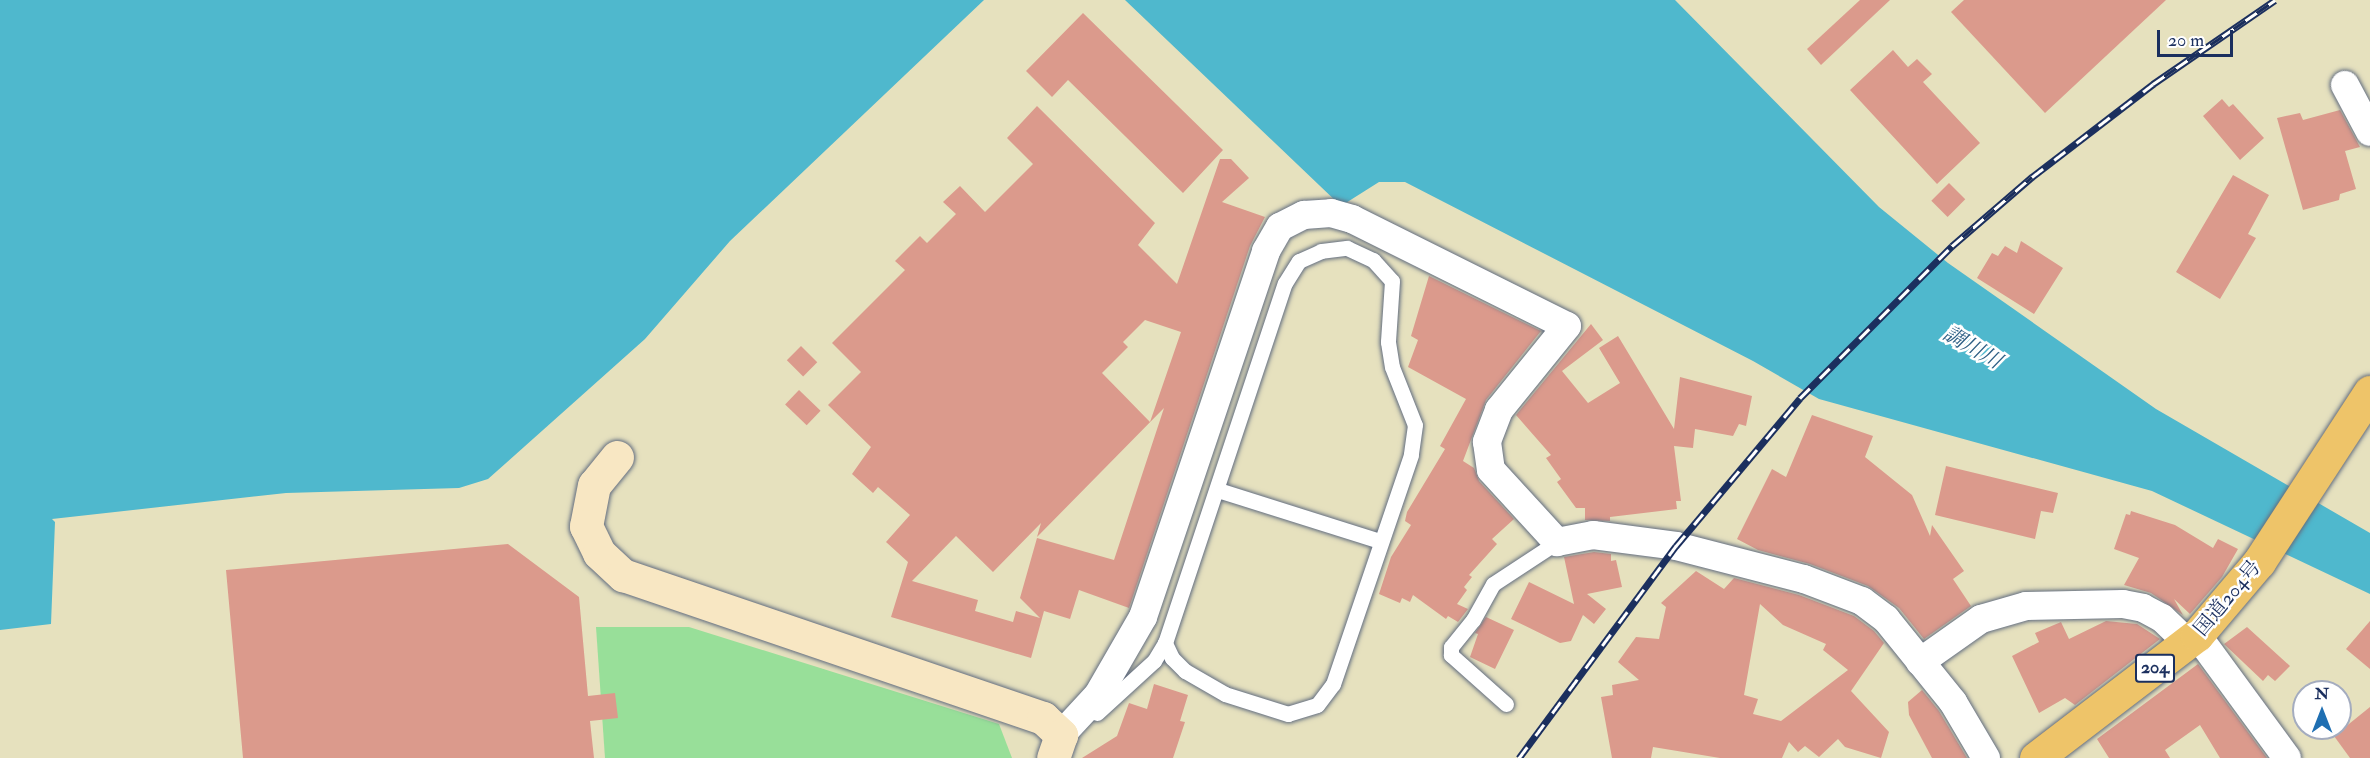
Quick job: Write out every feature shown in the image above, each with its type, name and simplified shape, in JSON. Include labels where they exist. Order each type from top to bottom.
[{"type":"highway","name":"国道204号","points":[[2036,758],[2193,639],[2259,562],[2370,392]]},
{"type":"street","points":[[2345,85],[2370,132]]},
{"type":"street","points":[[617,457],[594,485],[586,526],[599,553],[623,575],[1043,718],[1057,746],[1098,695],[1143,617],[1266,251],[1280,227],[1304,215],[1331,213],[1352,219],[1567,326],[1499,410],[1487,442],[1491,470],[1557,542],[1593,535],[1627,537],[1804,579],[1862,601],[1886,619],[1953,702],[1986,758]]},
{"type":"street","points":[[1920,662],[1981,620],[2026,606],[2143,608],[2193,639],[2287,758]]},
{"type":"lane","points":[[1057,746],[1100,711],[1154,661],[1165,643],[1218,490],[1285,283],[1299,261],[1321,251],[1347,248],[1373,260],[1392,281],[1388,342],[1392,367],[1416,425],[1411,455],[1338,672],[1317,705],[1288,714],[1225,694],[1185,671],[1172,658],[1165,643]]},
{"type":"lane","points":[[1218,490],[1380,542]]},
{"type":"lane","points":[[1506,704],[1450,655],[1450,647],[1473,620],[1493,584],[1557,542]]},
{"type":"green space","points":[[596,627],[689,627],[999,724],[1012,758],[605,758]]},
{"type":"water","points":[[0,0],[984,0],[730,241],[645,339],[488,479],[459,488],[286,493],[52,519],[55,522],[51,624],[0,630]]},
{"type":"water","name":"調川川","points":[[1125,0],[1675,0],[1879,207],[1948,263],[2156,409],[2370,533],[2370,594],[2152,491],[1819,399],[1753,361],[1405,182],[1379,182],[1341,206]]},
{"type":"building","points":[[1860,0],[1890,0],[1821,65],[1807,49]]},
{"type":"building","points":[[1964,0],[2166,0],[2045,113],[1951,12]]},
{"type":"building","points":[[1083,13],[1223,150],[1183,193],[1068,80],[1052,97],[1026,71]]},
{"type":"building","points":[[1893,50],[1908,67],[1917,59],[1932,74],[1923,82],[1980,143],[1937,184],[1850,90]]},
{"type":"building","points":[[2222,99],[2229,107],[2233,104],[2264,138],[2240,160],[2203,116]]},
{"type":"building","points":[[1037,106],[1155,223],[1138,245],[1177,284],[1220,159],[1231,159],[1249,178],[1222,202],[1265,217],[1250,246],[1129,608],[1079,590],[1070,619],[1044,611],[1031,658],[891,617],[908,562],[886,542],[910,515],[878,487],[873,493],[852,474],[871,447],[828,405],[861,372],[832,343],[905,270],[895,261],[920,236],[927,243],[956,214],[943,202],[960,186],[985,212],[1033,164],[1007,138]],"holes":[[[1145,320],[1181,332],[1150,422],[1102,373],[1128,347],[1123,342]],[[1164,408],[1114,560],[1037,538],[1020,598],[1040,618],[1016,611],[1013,622],[975,611],[978,600],[912,581],[956,536],[993,572],[1041,523],[1037,537]]]},
{"type":"building","points":[[2340,110],[2360,147],[2345,151],[2356,189],[2340,194],[2339,200],[2303,210],[2277,118],[2300,113],[2303,120]]},
{"type":"building","points":[[2233,175],[2269,195],[2248,234],[2256,238],[2220,299],[2176,272]]},
{"type":"building","points":[[1949,183],[1965,199],[1948,217],[1931,201]]},
{"type":"building","points":[[2021,241],[2063,268],[2034,314],[1977,278],[1992,253],[1998,256],[2005,246],[2017,253]]},
{"type":"building","points":[[1429,276],[1541,331],[1486,400],[1463,461],[1474,468],[1479,481],[1514,519],[1492,539],[1497,544],[1469,575],[1472,577],[1464,587],[1467,590],[1457,604],[1468,609],[1458,622],[1448,616],[1446,619],[1413,595],[1410,602],[1402,598],[1400,603],[1379,594],[1391,557],[1411,525],[1405,521],[1407,512],[1445,449],[1440,446],[1466,399],[1408,367],[1418,340],[1411,336]]},
{"type":"building","points":[[1591,324],[1603,340],[1562,371],[1588,403],[1620,383],[1599,348],[1618,336],[1674,429],[1680,377],[1752,396],[1746,426],[1739,424],[1733,436],[1695,429],[1693,448],[1674,446],[1681,501],[1676,501],[1677,509],[1610,517],[1610,521],[1585,520],[1585,508],[1576,508],[1557,482],[1561,479],[1546,458],[1551,455],[1516,415]]},
{"type":"building","points":[[801,346],[817,362],[803,376],[787,360]]},
{"type":"building","points":[[799,390],[821,411],[807,425],[785,404]]},
{"type":"building","points":[[1812,415],[1873,436],[1865,457],[1912,495],[1930,536],[1932,525],[1964,571],[1953,579],[1971,606],[1924,639],[1899,608],[1868,586],[1810,564],[1758,550],[1737,539],[1772,469],[1786,477]]},
{"type":"building","points":[[1946,466],[2058,493],[2053,513],[2041,511],[2035,539],[1935,515]]},
{"type":"building","points":[[2131,511],[2175,525],[2213,548],[2218,539],[2238,549],[2222,577],[2190,614],[2174,599],[2183,615],[2151,593],[2124,585],[2139,558],[2114,549],[2126,514],[2130,515]]},
{"type":"building","points":[[508,544],[579,597],[588,696],[615,693],[618,718],[590,721],[594,758],[243,758],[226,570]]},
{"type":"building","points":[[1594,552],[1611,554],[1611,561],[1616,560],[1622,587],[1587,594],[1606,609],[1594,624],[1583,615],[1571,641],[1560,643],[1511,619],[1529,582],[1574,604],[1564,557]]},
{"type":"building","points":[[1696,571],[1724,589],[1734,578],[1799,595],[1854,616],[1874,631],[1884,643],[1851,691],[1889,732],[1881,758],[1845,747],[1838,739],[1819,757],[1805,746],[1798,752],[1789,742],[1782,758],[1720,758],[1653,747],[1651,758],[1612,758],[1601,697],[1613,695],[1612,685],[1639,680],[1618,662],[1636,637],[1659,639],[1666,607],[1661,603]],"holes":[[[1760,604],[1783,625],[1826,644],[1823,650],[1848,670],[1781,721],[1753,714],[1758,699],[1744,695]]]},
{"type":"building","points":[[1486,617],[1514,630],[1495,669],[1470,657],[1478,634],[1475,633]]},
{"type":"building","points":[[2106,621],[2137,624],[2160,639],[2075,705],[2065,698],[2039,713],[2012,656],[2039,642],[2035,633],[2061,622],[2069,639]]},
{"type":"building","points":[[2370,621],[2370,669],[2346,649]]},
{"type":"building","points":[[2247,627],[2290,666],[2275,681],[2268,675],[2263,681],[2224,644]]},
{"type":"building","points":[[2198,664],[2267,758],[2220,758],[2200,725],[2165,750],[2170,758],[2109,758],[2097,739]]},
{"type":"building","points":[[1154,684],[1188,695],[1180,721],[1185,722],[1173,758],[1082,758],[1117,736],[1129,703],[1147,709]]},
{"type":"building","points":[[1922,690],[1939,711],[1967,758],[1932,758],[1909,715],[1908,702]]},
{"type":"building","points":[[2370,707],[2370,758],[2350,758],[2337,740],[2352,740],[2352,722]]},
{"type":"railway","points":[[1519,758],[1676,546],[1800,398],[1952,246],[2032,177],[2153,84],[2275,0]]}]
